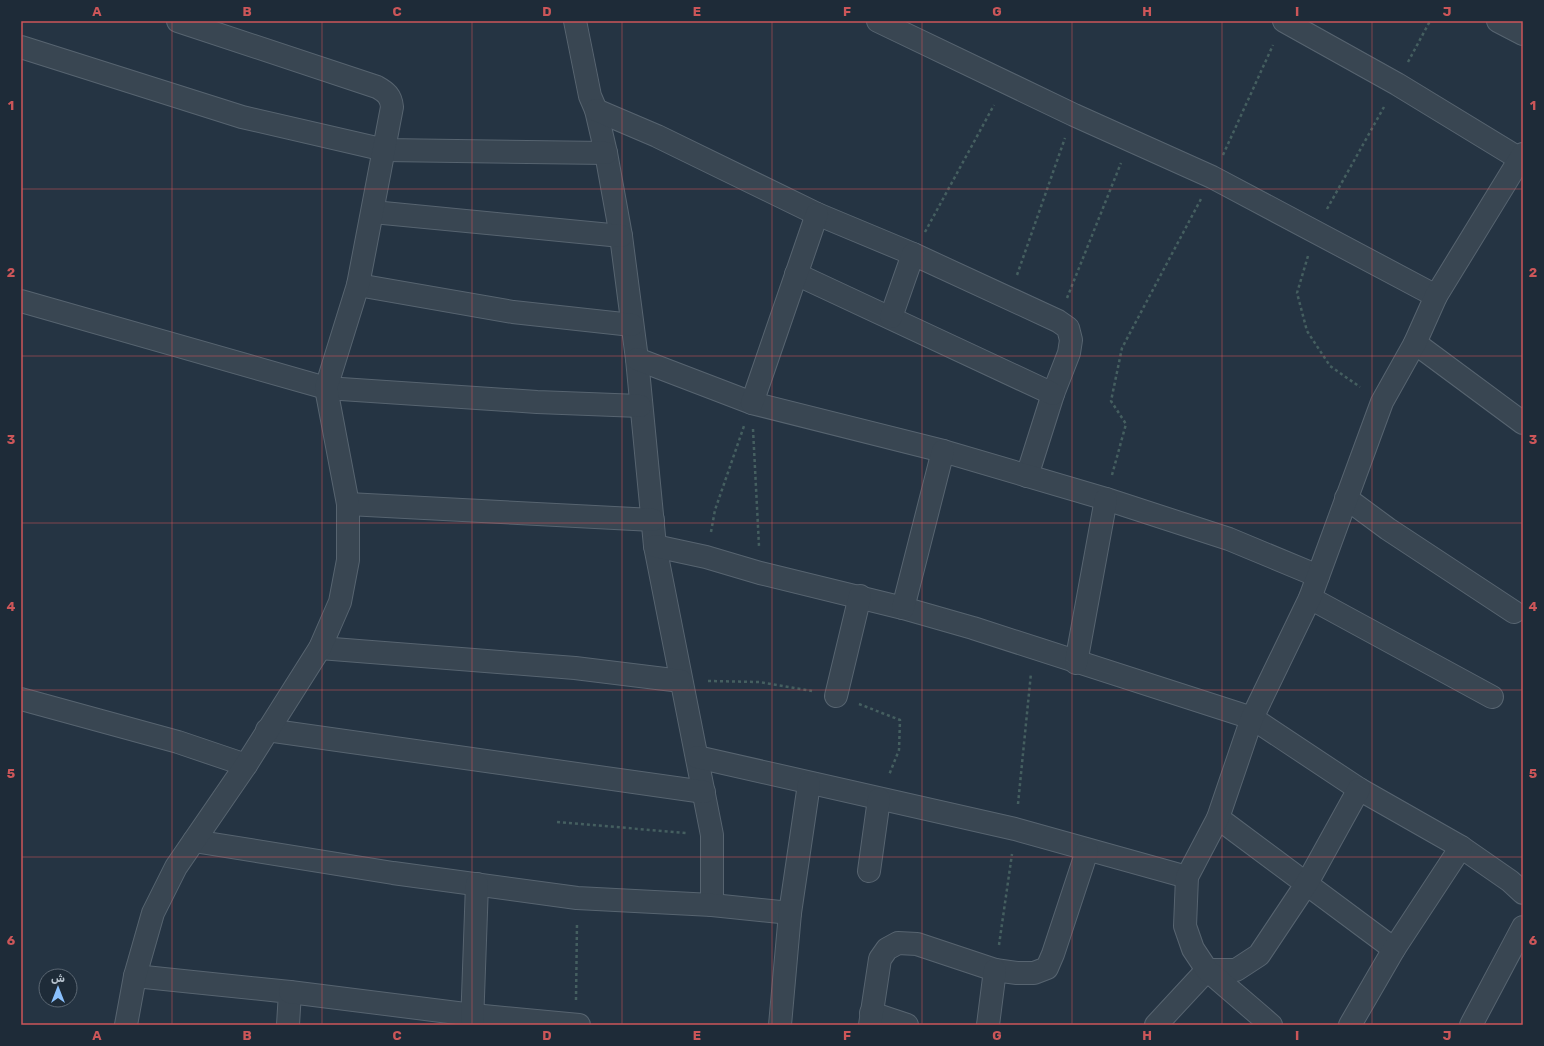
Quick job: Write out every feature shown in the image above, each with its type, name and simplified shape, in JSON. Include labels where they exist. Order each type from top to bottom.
[{"type":"street","points":[[126,1025],[135,976],[153,913],[176,867],[246,765],[320,648],[340,602],[348,560],[348,504],[326,388],[358,285],[392,107],[391,99],[386,92],[377,87],[178,21]]},
{"type":"street","points":[[575,21],[590,96],[596,110],[606,153],[621,236],[637,359],[640,406],[653,520],[654,546],[712,835],[712,905]]},
{"type":"street","points":[[878,21],[1074,115],[1212,177],[1436,296]]},
{"type":"street","points":[[1271,1025],[1207,970],[1193,949],[1186,926],[1187,877],[1218,818],[1252,718],[1310,598],[1382,402],[1415,343],[1436,296],[1522,157],[1285,21]]},
{"type":"street","points":[[1498,21],[1523,34]]},
{"type":"street","points":[[21,47],[242,117],[385,150],[606,153]]},
{"type":"street","points":[[596,110],[657,136],[817,214],[913,254],[1058,321],[1068,328],[1071,340],[1069,353],[1053,394],[1027,476]]},
{"type":"street","points":[[373,212],[621,236]]},
{"type":"street","points":[[752,403],[817,214]]},
{"type":"street","points":[[890,317],[913,254]]},
{"type":"street","points":[[796,274],[1053,394]]},
{"type":"street","points":[[358,285],[513,312],[632,326]]},
{"type":"street","points":[[21,301],[326,388],[537,402],[640,406]]},
{"type":"street","points":[[1415,343],[1523,423]]},
{"type":"street","points":[[637,359],[752,403],[943,451],[1106,499],[1229,539],[1318,576]]},
{"type":"street","points":[[903,608],[943,451]]},
{"type":"street","points":[[1346,498],[1388,529],[1514,612]]},
{"type":"street","points":[[1076,663],[1106,499]]},
{"type":"street","points":[[348,504],[653,520]]},
{"type":"street","points":[[654,546],[706,557],[760,573],[860,596],[973,628],[1076,663],[1252,718],[1359,789],[1461,847],[1510,881],[1523,893]]},
{"type":"street","points":[[836,696],[860,596]]},
{"type":"street","points":[[1310,598],[1492,698]]},
{"type":"street","points":[[320,648],[568,668],[681,681]]},
{"type":"street","points":[[21,699],[178,742],[246,765]]},
{"type":"street","points":[[267,730],[704,792]]},
{"type":"street","points":[[697,757],[809,784],[1015,830],[1087,851],[1187,877]]},
{"type":"street","points":[[780,1025],[790,913],[809,784]]},
{"type":"street","points":[[1156,1025],[1207,970],[1236,970],[1259,955],[1307,883],[1359,789]]},
{"type":"street","points":[[869,871],[879,799]]},
{"type":"street","points":[[1218,818],[1394,949]]},
{"type":"street","points":[[194,841],[393,873],[577,898],[712,905],[790,913]]},
{"type":"street","points":[[1350,1025],[1394,949],[1461,847]]},
{"type":"street","points":[[907,1025],[871,1019],[880,959],[887,949],[898,943],[917,944],[995,970],[1017,973],[1034,973],[1046,968],[1053,954],[1087,851]]},
{"type":"street","points":[[472,1020],[477,884]]},
{"type":"street","points":[[1471,1025],[1523,927]]},
{"type":"street","points":[[988,1025],[995,970]]},
{"type":"street","points":[[135,976],[290,992],[472,1020],[577,1025]]},
{"type":"street","points":[[288,1025],[290,992]]},
{"type":"path","points":[[1106,499],[1126,424],[1111,401],[1122,348],[1212,177],[1285,21]]},
{"type":"path","points":[[1382,402],[1330,366],[1306,331],[1297,293],[1315,232],[1430,21]]},
{"type":"path","points":[[913,254],[1006,83]]},
{"type":"path","points":[[1008,299],[1074,115]]},
{"type":"path","points":[[1058,321],[1130,140]]},
{"type":"path","points":[[706,557],[715,510],[752,403]]},
{"type":"path","points":[[752,403],[760,573]]},
{"type":"path","points":[[995,970],[1015,830],[1033,649]]},
{"type":"path","points":[[681,681],[759,682],[836,696],[900,720],[899,750],[879,799]]},
{"type":"path","points":[[557,822],[712,835]]},
{"type":"path","points":[[577,898],[577,1025]]}]
